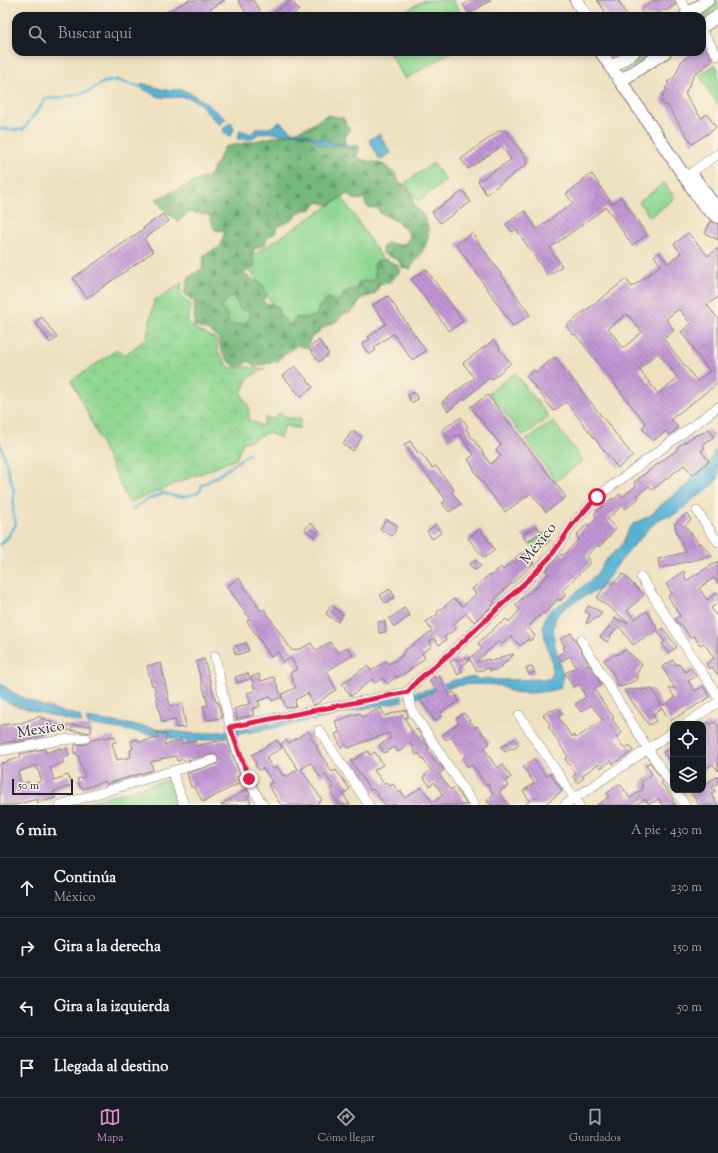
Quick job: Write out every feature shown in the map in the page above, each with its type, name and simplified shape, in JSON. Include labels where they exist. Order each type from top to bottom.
[{"type":"street","points":[[567,0],[574,12]]},
{"type":"street","points":[[576,0],[584,12]]},
{"type":"street","points":[[680,0],[686,12]]},
{"type":"street","points":[[692,12],[708,0]]},
{"type":"street","points":[[706,24],[718,16]]},
{"type":"street","points":[[706,38],[718,56]]},
{"type":"street","points":[[605,56],[623,79],[687,175],[705,207],[718,217]]},
{"type":"street","points":[[611,56],[614,66]]},
{"type":"street","points":[[614,66],[628,56]]},
{"type":"street","points":[[623,79],[659,56]]},
{"type":"street","points":[[687,175],[718,154]]},
{"type":"street","points":[[687,175],[711,201],[718,206]]},
{"type":"street","name":"México","points":[[409,697],[417,681],[454,650],[532,576],[554,552],[572,525],[597,497],[718,407]]},
{"type":"street","points":[[697,510],[718,542]]},
{"type":"street","points":[[641,577],[718,697]]},
{"type":"street","points":[[581,640],[670,782]]},
{"type":"street","points":[[215,656],[230,727],[249,779],[263,805]]},
{"type":"street","points":[[230,727],[409,697],[413,712],[474,805]]},
{"type":"street","points":[[690,721],[718,702]]},
{"type":"street","points":[[519,715],[577,802]]},
{"type":"street","points":[[319,730],[369,805]]},
{"type":"street","points":[[565,805],[577,802],[670,734]]},
{"type":"street","name":"Mexico","points":[[0,751],[61,740],[86,738]]},
{"type":"street","points":[[60,805],[213,760]]},
{"type":"street","points":[[172,771],[184,805]]},
{"type":"street","points":[[677,793],[685,805]]},
{"type":"green space","points":[[424,0],[453,0],[460,12],[404,12]]},
{"type":"green space","points":[[718,0],[718,11],[706,17],[706,12],[700,12]]},
{"type":"green space","points":[[391,56],[445,56],[405,79]]},
{"type":"green space","points":[[635,56],[652,56],[631,67],[631,59]]},
{"type":"green space","points":[[715,65],[718,69],[718,105],[699,75]]},
{"type":"green space","points":[[327,115],[343,118],[350,130],[344,138],[346,149],[359,147],[357,157],[384,165],[395,173],[399,182],[408,189],[414,204],[425,219],[428,227],[428,240],[422,252],[410,269],[403,268],[398,260],[384,254],[382,249],[386,243],[400,245],[407,242],[410,237],[408,232],[394,220],[380,213],[378,208],[371,208],[366,205],[364,198],[355,199],[351,198],[347,194],[329,205],[319,202],[312,209],[303,210],[288,222],[278,226],[275,233],[268,237],[265,244],[254,249],[252,256],[255,265],[243,274],[263,285],[267,295],[263,301],[266,304],[272,304],[278,307],[279,314],[288,322],[287,329],[296,317],[301,318],[316,316],[319,306],[324,303],[327,298],[334,301],[341,300],[342,294],[350,290],[356,290],[359,282],[375,278],[374,265],[377,261],[386,259],[398,266],[401,271],[388,283],[380,284],[375,294],[360,299],[357,306],[350,313],[344,313],[336,321],[321,329],[311,337],[307,348],[297,345],[277,362],[254,366],[248,361],[244,365],[235,366],[227,360],[223,354],[218,337],[209,331],[194,326],[195,303],[184,293],[189,277],[202,269],[204,255],[220,247],[225,231],[215,230],[209,215],[189,212],[178,222],[163,209],[156,199],[210,175],[225,147],[289,134],[310,126]]},
{"type":"green space","points":[[433,163],[446,181],[418,201],[405,183]]},
{"type":"green space","points":[[664,183],[675,198],[650,217],[639,202]]},
{"type":"green space","points":[[342,197],[389,269],[291,332],[244,261]]},
{"type":"green space","points":[[182,283],[180,294],[192,306],[187,321],[195,329],[216,339],[219,354],[230,368],[246,367],[265,369],[248,378],[241,393],[249,408],[249,420],[263,426],[265,418],[275,419],[279,413],[288,418],[301,418],[299,428],[284,426],[280,438],[268,432],[250,441],[243,442],[236,459],[129,503],[72,380],[117,350],[125,355],[147,338],[154,301]]},
{"type":"green space","points":[[234,297],[240,309],[251,312],[248,320],[244,323],[230,324],[227,314],[221,307],[228,299]]},
{"type":"green space","points":[[515,373],[549,417],[523,436],[489,393]]},
{"type":"green space","points":[[553,421],[583,461],[556,481],[526,440]]},
{"type":"green space","points":[[545,532],[552,541],[537,552],[531,543]]},
{"type":"green space","points":[[169,780],[178,805],[77,805]]},
{"type":"water","points":[[141,83],[164,90],[183,90],[194,95],[226,119],[220,125],[196,101],[184,97],[160,97],[143,89]]},
{"type":"water","points":[[231,122],[234,130],[230,136],[225,134],[223,129]]},
{"type":"water","points":[[279,122],[293,132],[304,133],[327,140],[333,144],[338,143],[359,147],[354,148],[341,145],[321,145],[309,136],[295,133],[279,134],[267,132],[258,134],[251,139],[237,139],[240,130],[251,134],[258,128],[270,128]]},
{"type":"water","points":[[379,134],[391,153],[380,160],[369,140]]},
{"type":"water","points":[[718,449],[718,479],[705,492],[693,499],[678,512],[670,517],[666,516],[659,519],[648,529],[618,564],[600,589],[575,601],[561,611],[556,617],[553,630],[555,646],[563,675],[560,688],[543,692],[522,693],[510,691],[495,685],[472,684],[447,688],[415,699],[413,693],[430,689],[454,680],[475,677],[480,680],[486,678],[496,680],[550,679],[552,675],[552,660],[547,647],[543,627],[545,618],[550,611],[570,598],[596,575],[605,561],[623,543],[629,528],[633,524],[653,514],[657,508],[688,484],[694,475],[710,462],[714,451]]},
{"type":"water","points":[[0,683],[9,690],[28,700],[80,716],[82,723],[14,705],[0,698]]},
{"type":"water","points":[[402,696],[402,701],[339,714],[312,722],[309,716]]},
{"type":"water","points":[[305,717],[308,722],[235,735],[232,730],[261,726]]},
{"type":"water","points":[[86,718],[194,734],[229,731],[230,736],[191,742],[88,724]]},
{"type":"building","points":[[189,0],[225,0],[206,12],[167,12]]},
{"type":"building","points":[[238,0],[253,0],[260,12],[246,12]]},
{"type":"building","points":[[291,0],[299,10],[296,12],[274,12]]},
{"type":"building","points":[[470,0],[491,0],[472,12],[468,12],[463,5]]},
{"type":"building","points":[[597,0],[618,0],[625,12],[605,12]]},
{"type":"building","points":[[655,0],[674,0],[676,4],[666,11],[664,9],[660,12],[642,12],[640,10]]},
{"type":"building","points":[[706,50],[713,61],[695,73],[685,94],[701,118],[707,114],[716,128],[692,144],[667,105],[665,106],[660,99],[663,97],[662,94],[667,90],[665,88],[669,85],[667,82],[674,78],[682,60],[688,56],[706,56]]},
{"type":"building","points":[[500,130],[506,131],[527,159],[526,165],[486,194],[478,181],[511,160],[502,146],[468,169],[461,159]]},
{"type":"building","points":[[592,174],[612,204],[621,197],[647,235],[632,245],[606,207],[550,248],[562,266],[548,276],[516,229],[512,232],[506,224],[525,211],[537,229],[573,203],[566,194],[583,181],[582,180]]},
{"type":"building","points":[[463,191],[471,202],[440,223],[432,212]]},
{"type":"building","points":[[163,214],[169,221],[144,239],[153,252],[87,298],[73,278],[144,229],[143,228]]},
{"type":"building","points":[[711,221],[718,224],[718,240],[705,233]]},
{"type":"building","points":[[472,233],[530,315],[513,326],[456,244]]},
{"type":"building","points":[[688,233],[708,256],[718,248],[718,297],[707,305],[718,319],[718,383],[671,419],[678,428],[669,435],[666,431],[653,441],[642,428],[646,424],[575,334],[573,335],[566,326],[626,279],[632,287],[661,265],[654,256],[659,252],[668,263],[681,253],[674,244]],"holes":[[[679,309],[691,324],[681,332],[694,348],[692,349],[710,371],[697,381],[664,339],[674,330],[666,319]],[[627,314],[642,332],[623,348],[608,328]],[[658,353],[678,378],[658,394],[639,369]]]},
{"type":"building","points":[[426,269],[463,321],[449,331],[411,279]]},
{"type":"building","points":[[388,296],[426,351],[412,360],[393,334],[374,347],[376,350],[369,355],[362,344],[370,339],[368,337],[386,324],[373,305]]},
{"type":"building","points":[[42,317],[57,338],[50,343],[35,322]]},
{"type":"building","points":[[319,340],[329,354],[319,362],[309,348]]},
{"type":"building","points":[[494,340],[500,348],[499,349],[511,363],[491,380],[489,378],[464,400],[463,399],[448,411],[442,402],[474,378],[463,363]]},
{"type":"building","points":[[555,357],[633,456],[618,468],[566,402],[554,411],[526,376],[534,370],[536,372]]},
{"type":"building","points":[[295,366],[313,387],[301,397],[283,376]]},
{"type":"building","points":[[414,392],[418,399],[411,403],[408,395]]},
{"type":"building","points":[[488,395],[566,497],[546,512],[531,493],[505,512],[477,475],[468,459],[474,455],[459,434],[449,440],[442,430],[461,417],[468,427],[466,429],[490,464],[501,456],[496,450],[501,445],[470,407]]},
{"type":"building","points":[[709,429],[714,437],[703,444],[705,448],[701,451],[709,461],[693,475],[684,465],[652,490],[649,486],[637,495],[639,498],[626,509],[623,505],[607,519],[616,529],[599,547],[597,545],[586,557],[591,562],[562,591],[566,595],[560,601],[558,599],[545,613],[543,612],[528,627],[535,636],[530,641],[528,639],[520,646],[511,636],[502,644],[499,641],[476,662],[489,659],[489,661],[501,659],[501,657],[514,654],[499,669],[490,671],[489,668],[477,671],[469,658],[482,649],[478,643],[500,623],[501,624],[506,619],[509,622],[520,610],[515,605],[528,593],[529,594],[549,574],[545,571],[561,554],[563,556],[579,539],[576,536],[587,524],[589,526],[597,518],[594,514],[612,498],[613,500],[620,494],[622,497],[636,486],[634,482],[678,449],[677,447]]},
{"type":"building","points":[[352,431],[362,437],[353,451],[343,444]]},
{"type":"building","points":[[410,441],[418,453],[420,452],[432,468],[436,466],[454,490],[452,492],[461,504],[449,512],[442,503],[446,500],[404,445]]},
{"type":"building","points":[[687,513],[691,520],[685,525],[699,544],[701,543],[712,556],[660,568],[658,559],[686,552],[677,535],[675,524]]},
{"type":"building","points":[[386,519],[398,526],[392,536],[380,529]]},
{"type":"building","points":[[310,523],[319,530],[314,537],[305,530]]},
{"type":"building","points":[[436,525],[441,533],[432,539],[427,531]]},
{"type":"building","points":[[536,526],[541,532],[527,542],[522,535]]},
{"type":"building","points":[[480,529],[495,550],[484,558],[468,538]]},
{"type":"building","points":[[525,553],[534,563],[496,597],[497,598],[493,601],[495,603],[474,622],[466,613],[453,625],[456,629],[444,637],[446,640],[439,645],[434,638],[430,641],[432,646],[422,653],[425,658],[411,669],[397,678],[397,676],[387,684],[383,678],[375,683],[372,679],[351,696],[342,684],[367,666],[371,671],[386,661],[389,664],[402,656],[401,655],[404,653],[403,652],[432,631],[426,622],[438,614],[437,612],[454,599],[463,606],[476,594],[472,589],[501,567],[503,570],[513,561],[515,563]]},
{"type":"building","points":[[476,560],[481,566],[474,570],[469,564]]},
{"type":"building","points":[[718,561],[718,584],[714,578],[699,588],[707,600],[718,592],[718,603],[711,608],[718,618],[718,675],[712,667],[709,669],[706,664],[714,658],[704,643],[700,645],[694,636],[690,638],[682,625],[680,626],[675,619],[680,616],[668,596],[672,593],[666,584],[684,571],[686,581]]},
{"type":"building","points":[[623,574],[644,595],[627,611],[635,619],[647,611],[658,630],[650,636],[649,634],[633,645],[619,626],[607,642],[600,637],[615,620],[614,618],[627,623],[628,622],[597,598],[608,581],[612,584]]},
{"type":"building","points":[[239,578],[261,611],[264,609],[292,651],[311,643],[316,651],[330,642],[338,653],[347,647],[353,655],[327,671],[336,690],[313,705],[308,693],[295,700],[296,706],[286,708],[281,695],[296,687],[292,681],[294,680],[290,673],[297,669],[291,658],[283,662],[278,652],[271,657],[247,621],[250,619],[227,586]]},
{"type":"building","points":[[390,589],[395,597],[385,603],[380,595]]},
{"type":"building","points":[[331,605],[343,614],[338,622],[326,614]]},
{"type":"building","points":[[588,606],[602,612],[600,616],[586,624],[590,614],[585,612]]},
{"type":"building","points":[[404,608],[410,616],[394,627],[389,619]]},
{"type":"building","points":[[385,621],[386,632],[379,633],[378,622]]},
{"type":"building","points":[[663,628],[677,647],[668,653],[662,644],[665,642],[658,632]]},
{"type":"building","points":[[571,633],[588,663],[587,665],[590,665],[602,685],[594,689],[614,718],[612,719],[622,733],[616,737],[625,749],[630,745],[633,751],[613,764],[611,761],[601,768],[598,764],[582,776],[584,778],[577,783],[573,776],[576,774],[565,759],[568,757],[548,726],[550,724],[543,715],[558,708],[563,714],[558,717],[572,737],[574,735],[576,738],[603,720],[591,705],[581,712],[575,704],[586,697],[579,684],[573,687],[565,673],[576,667],[570,656],[561,661],[558,655],[565,651],[563,647],[565,646],[560,639]]},
{"type":"building","points":[[246,643],[249,651],[236,655],[233,647]]},
{"type":"building","points":[[625,650],[642,664],[637,673],[638,679],[622,687],[618,687],[604,660]]},
{"type":"building","points":[[465,656],[469,661],[460,667],[463,671],[458,675],[450,662],[456,658],[458,661]]},
{"type":"building","points":[[204,659],[222,718],[207,720],[203,706],[208,705],[196,662]]},
{"type":"building","points":[[673,660],[676,665],[679,664],[685,672],[691,668],[696,676],[688,681],[695,691],[703,686],[710,697],[670,721],[662,708],[652,715],[656,721],[649,725],[624,690],[652,689],[662,706],[675,698],[669,688],[675,688],[662,667]]},
{"type":"building","points":[[161,663],[170,706],[182,704],[186,727],[176,728],[175,720],[162,722],[154,685],[152,686],[147,666]]},
{"type":"building","points":[[532,667],[535,672],[529,675],[526,668]]},
{"type":"building","points":[[248,673],[250,679],[237,683],[235,677]]},
{"type":"building","points":[[259,674],[261,681],[274,677],[282,697],[272,701],[270,697],[258,701],[260,706],[252,709],[254,715],[237,719],[234,709],[251,703],[247,693],[255,691],[251,677]]},
{"type":"building","points":[[434,676],[435,678],[439,676],[449,695],[454,692],[459,701],[440,713],[442,716],[435,721],[420,699],[437,690],[429,681]]},
{"type":"building","points":[[381,708],[385,716],[406,710],[408,717],[405,718],[412,732],[417,729],[429,748],[427,750],[444,770],[439,774],[450,790],[455,787],[467,805],[385,805],[373,789],[371,791],[351,761],[368,751],[370,755],[375,752],[383,765],[374,770],[384,784],[386,782],[390,786],[393,784],[399,793],[401,791],[405,798],[421,787],[433,802],[443,795],[434,782],[430,786],[423,777],[431,770],[419,754],[416,755],[411,744],[398,752],[395,747],[384,753],[379,745],[391,738],[388,733],[348,748],[347,745],[341,747],[335,734],[340,732],[335,721],[360,713],[362,717]]},
{"type":"building","points":[[464,713],[475,728],[477,726],[490,743],[484,748],[497,768],[502,764],[511,777],[505,781],[508,786],[499,792],[509,805],[490,805],[487,801],[493,794],[488,784],[486,785],[472,765],[468,767],[462,759],[465,757],[451,737],[446,740],[442,735],[459,723],[456,718]]},
{"type":"building","points":[[40,716],[42,720],[46,718],[48,721],[51,720],[54,729],[42,733],[43,735],[32,739],[0,744],[0,725],[21,723]]},
{"type":"building","points":[[708,722],[710,725],[715,722],[718,726],[718,771],[713,764],[706,768],[706,723]]},
{"type":"building","points":[[61,724],[63,730],[57,732],[55,726]]},
{"type":"building","points":[[68,725],[91,726],[91,733],[67,730]]},
{"type":"building","points":[[308,731],[312,736],[310,737],[332,772],[336,770],[350,789],[343,794],[350,805],[339,805],[330,790],[334,787],[325,774],[320,777],[311,763],[301,769],[322,800],[315,805],[281,805],[268,785],[272,782],[263,768],[259,770],[255,764],[256,763],[252,755],[277,740],[282,748],[266,757],[273,769],[277,766],[283,776],[284,775],[286,777],[298,769],[281,744],[286,740],[289,743]]},
{"type":"building","points":[[157,732],[167,735],[164,745],[181,740],[182,744],[195,740],[196,746],[227,739],[240,775],[236,777],[240,783],[203,802],[194,787],[191,787],[187,773],[217,764],[219,758],[215,754],[212,754],[184,761],[184,759],[177,761],[176,756],[160,759],[161,760],[151,762],[153,770],[106,784],[105,781],[83,789],[82,786],[80,787],[77,779],[85,777],[77,753],[74,754],[75,745],[87,744],[92,740],[114,736],[116,742],[112,743],[117,760],[131,757],[130,750],[133,749],[131,741],[138,739],[139,742],[158,738]]},
{"type":"building","points":[[514,739],[519,745],[505,752],[501,747]]},
{"type":"building","points":[[60,748],[61,750],[67,748],[69,756],[62,758],[64,762],[50,768],[54,780],[68,775],[72,785],[53,792],[55,798],[38,803],[37,799],[16,805],[0,805],[0,764],[21,757],[20,754],[45,749],[46,753]],"holes":[[[36,765],[42,781],[30,785],[29,782],[22,784],[18,772]]]},
{"type":"building","points":[[670,748],[670,762],[663,752]]},
{"type":"building","points":[[534,759],[546,776],[550,773],[562,791],[544,805],[524,805],[530,801],[523,791],[534,783],[523,767]]},
{"type":"building","points":[[650,762],[663,782],[661,783],[676,805],[662,805],[659,799],[649,804],[645,799],[636,805],[597,805],[609,797],[607,793],[620,784],[630,798],[643,789],[641,782],[652,774],[646,765]]},
{"type":"building","points":[[718,776],[718,783],[712,787],[715,791],[711,794],[718,805],[699,805],[691,793],[706,793],[706,783]]},
{"type":"building","points":[[247,789],[250,795],[247,796],[251,802],[247,805],[221,805]]},
{"type":"waterway","points":[[0,129],[23,130],[46,99],[72,96],[90,91],[102,83],[116,80],[144,88]]},
{"type":"waterway","points":[[196,99],[200,99],[209,106]]},
{"type":"waterway","points":[[0,442],[14,491],[13,512],[16,524],[9,536],[0,545]]},
{"type":"waterway","points":[[133,509],[145,501],[164,493],[173,496],[182,496],[191,495],[200,491],[202,485],[249,454]]},
{"type":"route","points":[[249,779],[239,756],[230,727],[408,692],[417,681],[454,650],[532,576],[550,557],[572,525],[597,497]]}]
